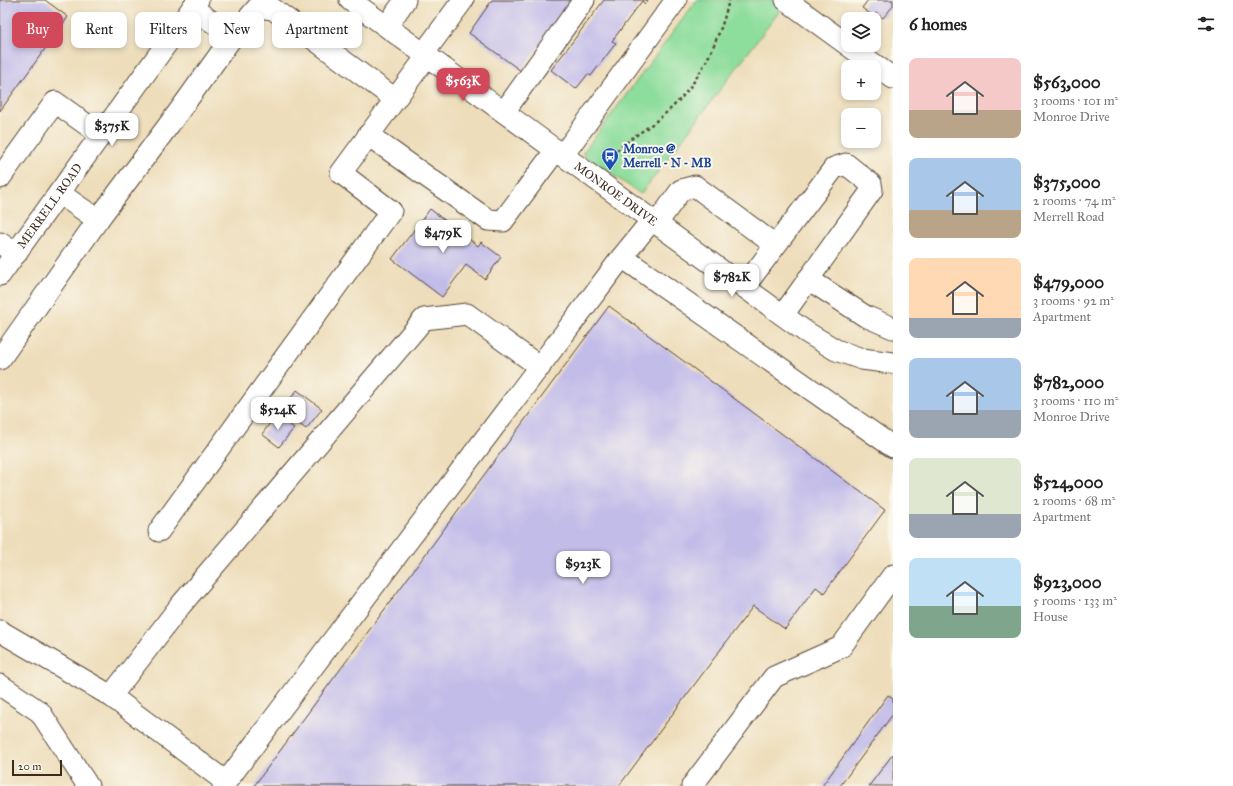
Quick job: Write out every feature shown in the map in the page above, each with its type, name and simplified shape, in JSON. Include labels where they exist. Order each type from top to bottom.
[{"type":"street","name":"MONROE DRIVE","points":[[350,0],[806,332],[836,350],[862,359],[893,363]]},
{"type":"street","points":[[387,26],[406,0]]},
{"type":"street","points":[[159,530],[391,211],[341,173],[395,99],[463,0]]},
{"type":"street","points":[[504,112],[584,0]]},
{"type":"street","points":[[368,135],[488,220],[503,221],[560,153],[676,0]]},
{"type":"street","points":[[786,0],[893,78]]},
{"type":"street","points":[[195,4],[209,16]]},
{"type":"street","name":"MERRELL ROAD","points":[[0,275],[8,248],[59,193],[195,4]]},
{"type":"street","points":[[254,12],[258,7],[273,9],[395,99]]},
{"type":"street","points":[[0,359],[98,220],[224,48]]},
{"type":"street","points":[[0,178],[55,102],[101,135]]},
{"type":"street","points":[[744,287],[834,168],[846,164],[871,184],[872,190],[783,315]]},
{"type":"street","points":[[0,630],[111,696],[224,784],[622,257],[655,222],[681,190],[695,186],[775,245]]},
{"type":"street","points":[[59,193],[98,220]]},
{"type":"street","points":[[622,257],[893,447]]},
{"type":"street","points":[[808,279],[865,316],[893,328]]},
{"type":"street","points":[[111,696],[180,606],[424,320],[467,314],[540,367]]},
{"type":"street","points":[[692,786],[774,677],[841,646],[893,575]]},
{"type":"street","points":[[0,685],[40,712],[88,786]]},
{"type":"path","points":[[594,178],[619,148],[633,136],[662,116],[688,90],[700,73],[711,53],[719,34],[729,0]]},
{"type":"green space","points":[[697,0],[788,0],[641,194],[582,154]]},
{"type":"building","points":[[0,0],[45,0],[61,12],[12,12],[12,48],[46,48],[0,111]]},
{"type":"building","points":[[492,0],[572,0],[521,71],[469,33]]},
{"type":"building","points":[[604,0],[648,0],[645,4],[642,1],[612,41],[616,43],[591,76],[588,74],[576,89],[551,70]]},
{"type":"building","points":[[868,0],[893,0],[893,6],[883,18],[881,17],[881,12],[868,12],[862,8]]},
{"type":"building","points":[[63,13],[68,17],[63,24]]},
{"type":"building","points":[[430,209],[478,246],[481,242],[501,257],[485,279],[466,265],[442,297],[392,259]]},
{"type":"building","points":[[609,306],[885,510],[824,593],[816,587],[785,629],[753,606],[619,786],[254,786]]},
{"type":"building","points":[[297,390],[322,409],[306,429],[281,411]]},
{"type":"building","points":[[276,415],[294,428],[279,447],[262,434]]},
{"type":"building","points":[[888,695],[893,699],[893,714],[840,786],[822,786]]},
{"type":"building","points":[[893,754],[893,786],[869,786]]},
{"type":"place","name":"Monroe @ Merrell - N - MB","points":[[610,171]]}]
